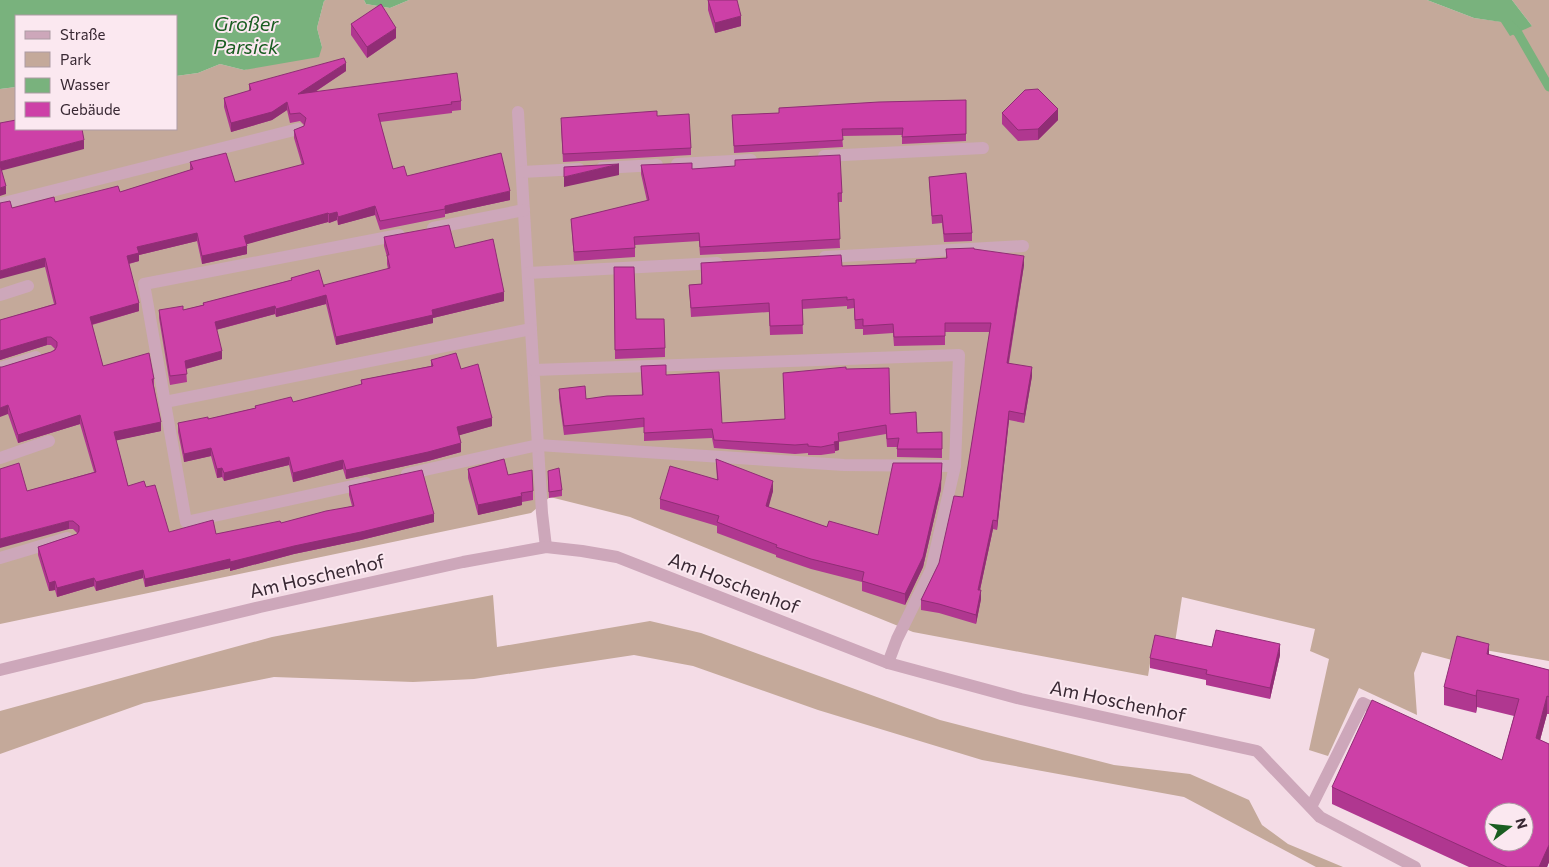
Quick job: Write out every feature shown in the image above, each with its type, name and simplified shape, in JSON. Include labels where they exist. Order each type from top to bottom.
[{"type":"street","points":[[518,112],[542,512],[546,547]]},
{"type":"street","points":[[0,204],[298,129]]},
{"type":"street","points":[[816,157],[983,148]]},
{"type":"street","points":[[522,172],[767,159]]},
{"type":"street","points":[[376,480],[186,522],[144,284],[524,210]]},
{"type":"street","points":[[815,258],[1023,246]]},
{"type":"street","points":[[528,273],[726,262]]},
{"type":"street","points":[[0,294],[28,286]]},
{"type":"street","points":[[165,402],[531,329]]},
{"type":"street","points":[[0,368],[50,353]]},
{"type":"street","points":[[534,370],[959,355],[955,466],[931,570],[897,639],[888,663]]},
{"type":"street","points":[[0,458],[49,441]]},
{"type":"street","points":[[396,476],[538,445],[844,465],[955,466]]},
{"type":"street","points":[[0,558],[71,537]]},
{"type":"street","name":"Am Hoschenhof","points":[[0,670],[260,607],[463,562],[546,547],[582,550],[617,557],[888,663],[1021,699],[1257,751],[1320,817],[1415,867]]},
{"type":"street","points":[[1311,807],[1363,703],[1397,720]]},
{"type":"green space","points":[[364,0],[366,4],[390,8],[409,0],[1427,0],[1474,18],[1532,26],[1512,0],[1549,0],[1549,661],[1455,645],[1452,660],[1422,652],[1414,673],[1417,715],[1359,688],[1328,756],[1309,750],[1329,659],[1310,651],[1315,629],[1182,597],[1174,649],[1153,645],[1148,676],[913,632],[630,517],[550,497],[531,513],[0,624],[0,89],[15,87],[15,130],[178,130],[178,76],[198,73],[220,64],[244,70],[322,47],[317,28],[324,1]]},
{"type":"green space","points":[[493,595],[497,647],[650,621],[701,633],[940,720],[1114,765],[1190,774],[1249,800],[1262,825],[1288,844],[1343,867],[1316,867],[1184,797],[982,760],[818,710],[693,666],[634,655],[474,679],[413,682],[274,677],[144,703],[0,754],[0,711],[272,637]]},
{"type":"water","name":"Großer Parsick","points":[[0,0],[326,0],[324,1],[317,28],[322,47],[319,57],[244,70],[220,64],[198,73],[178,76],[178,15],[15,15],[15,87],[0,89]]},
{"type":"water","points":[[364,0],[409,0],[390,8],[366,4]]},
{"type":"water","points":[[1427,0],[1512,0],[1532,26],[1510,36],[1501,22],[1474,18]]},
{"type":"building","points":[[708,0],[737,0],[741,16],[715,23]]},
{"type":"building","points":[[381,4],[396,28],[367,47],[351,24]]},
{"type":"building","points":[[344,58],[346,63],[298,94],[457,73],[461,101],[451,102],[452,104],[378,114],[393,169],[404,166],[407,176],[501,153],[510,191],[445,206],[445,209],[380,221],[375,206],[338,217],[337,212],[328,213],[244,236],[247,246],[202,256],[197,233],[137,247],[139,253],[127,256],[139,303],[90,317],[103,366],[149,353],[161,422],[114,432],[128,486],[144,481],[146,487],[155,485],[169,532],[213,520],[216,534],[280,521],[281,523],[354,506],[349,486],[422,470],[434,514],[230,562],[230,559],[145,579],[143,570],[96,582],[94,578],[57,588],[55,581],[49,583],[38,547],[77,534],[79,526],[73,521],[69,521],[0,539],[0,469],[19,463],[27,491],[96,472],[80,415],[18,435],[8,405],[0,408],[0,367],[51,352],[55,350],[57,342],[51,337],[47,337],[0,351],[0,320],[56,304],[45,258],[0,271],[0,203],[10,201],[12,208],[54,197],[55,202],[118,186],[120,192],[193,169],[190,162],[226,153],[235,182],[304,164],[294,130],[304,126],[306,118],[300,113],[290,114],[287,102],[272,112],[231,123],[224,98],[251,90],[249,84]]},
{"type":"building","points":[[1038,89],[1058,109],[1038,129],[1018,130],[1002,113],[1025,90]]},
{"type":"building","points":[[966,100],[966,134],[902,137],[903,128],[842,129],[843,140],[734,146],[732,115],[779,113],[779,108],[879,102]]},
{"type":"building","points":[[657,111],[657,116],[689,114],[691,148],[563,154],[561,118]]},
{"type":"building","points":[[15,120],[15,130],[82,130],[84,140],[0,162],[0,123]]},
{"type":"building","points":[[840,155],[842,193],[838,193],[840,239],[700,247],[699,233],[634,237],[635,248],[574,252],[571,219],[649,200],[641,165],[692,163],[692,169],[735,166],[735,160]]},
{"type":"building","points":[[619,164],[564,177],[564,167]]},
{"type":"building","points":[[0,165],[6,186],[0,188]]},
{"type":"building","points":[[966,173],[972,233],[944,234],[942,215],[932,216],[929,177]]},
{"type":"building","points":[[449,225],[455,248],[493,239],[504,292],[432,310],[433,315],[336,337],[326,295],[276,309],[275,306],[215,322],[222,351],[185,361],[187,374],[170,376],[159,310],[183,306],[183,310],[204,305],[203,303],[292,280],[291,278],[319,270],[324,287],[324,285],[390,268],[384,237]]},
{"type":"building","points":[[974,248],[1024,256],[1007,363],[1032,367],[1024,414],[1009,411],[997,521],[993,520],[978,590],[981,590],[976,615],[921,600],[939,563],[954,496],[963,497],[991,323],[945,323],[945,336],[894,337],[893,324],[863,326],[863,319],[855,320],[854,299],[847,300],[847,297],[802,300],[803,325],[770,326],[769,303],[691,308],[689,285],[702,284],[701,263],[841,255],[842,266],[916,263],[916,260],[947,258],[946,249]]},
{"type":"building","points":[[614,267],[634,267],[636,319],[664,319],[665,348],[615,350]]},
{"type":"building","points":[[456,353],[461,369],[478,364],[492,418],[457,427],[461,443],[346,470],[343,460],[293,473],[289,457],[224,473],[222,468],[217,469],[211,448],[184,454],[178,423],[208,417],[208,419],[256,408],[255,406],[291,397],[293,402],[362,384],[361,380],[433,366],[431,360]]},
{"type":"building","points":[[666,365],[666,375],[719,372],[722,423],[785,419],[783,373],[846,367],[846,369],[889,368],[890,414],[916,412],[917,433],[942,432],[942,449],[897,449],[899,438],[887,439],[886,425],[838,433],[839,441],[834,442],[835,444],[821,447],[808,446],[808,444],[795,445],[714,440],[712,429],[644,433],[644,418],[564,426],[559,389],[585,386],[586,399],[607,396],[643,395],[641,366]]},
{"type":"building","points":[[504,459],[508,475],[532,470],[533,491],[521,493],[522,496],[478,505],[468,469]]},
{"type":"building","points":[[716,459],[773,481],[766,506],[827,527],[829,521],[878,535],[893,463],[942,463],[941,479],[923,557],[905,594],[862,581],[864,572],[811,559],[776,547],[777,545],[717,522],[719,516],[660,499],[670,466],[718,480]]},
{"type":"building","points":[[559,468],[562,490],[549,492],[548,471]]},
{"type":"building","points":[[1216,630],[1280,644],[1270,688],[1206,674],[1207,670],[1150,658],[1155,635],[1212,647]]},
{"type":"building","points":[[1457,636],[1489,644],[1487,654],[1549,670],[1549,697],[1547,696],[1536,738],[1549,744],[1549,845],[1539,867],[1507,867],[1332,787],[1372,700],[1502,760],[1519,699],[1477,690],[1476,696],[1444,687]]},
{"type":"waterway","points":[[1509,24],[1518,33],[1549,87]]}]
